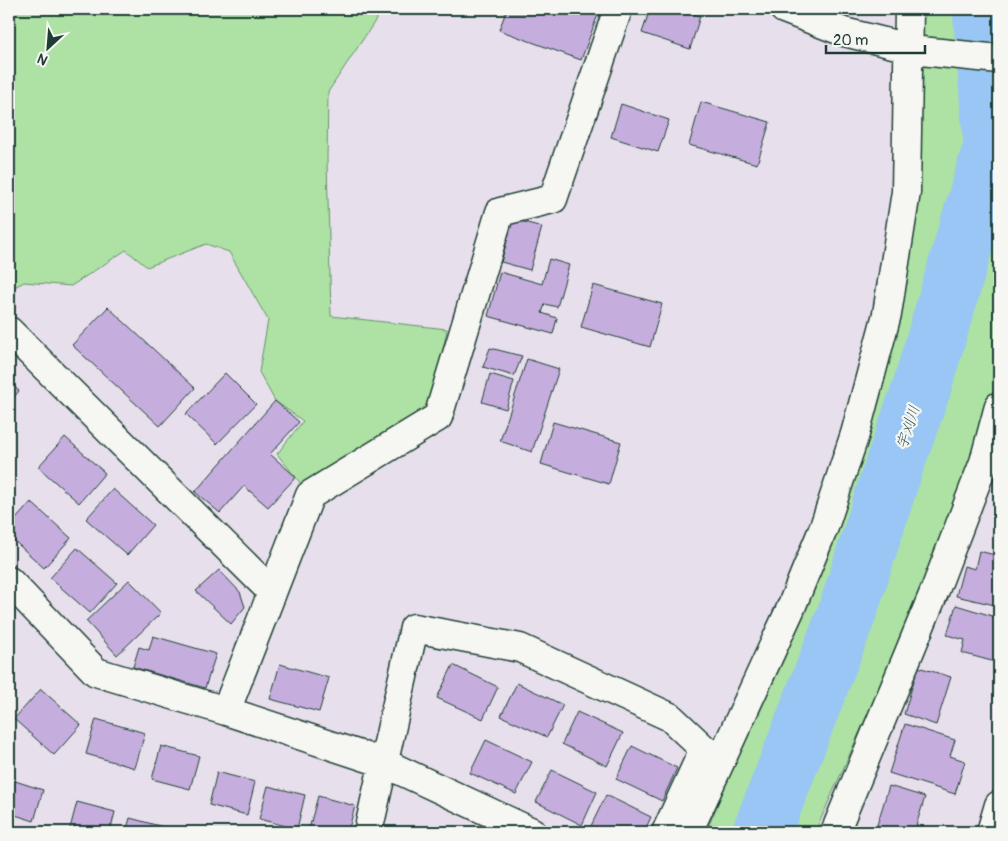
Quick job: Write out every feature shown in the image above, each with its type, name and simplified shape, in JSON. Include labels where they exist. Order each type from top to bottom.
[{"type":"street","points":[[226,711],[310,495],[438,417],[500,212],[553,199],[618,9]]},
{"type":"street","points":[[784,9],[844,32],[915,50],[999,59]]},
{"type":"street","points":[[688,832],[790,610],[824,527],[855,434],[889,308],[906,192],[915,50],[908,9]]},
{"type":"street","points":[[9,331],[272,592]]},
{"type":"street","points":[[835,832],[932,598],[981,472],[999,406]]},
{"type":"street","points":[[9,581],[96,672],[226,711],[384,763],[532,832]]},
{"type":"street","points":[[368,832],[414,628],[520,648],[670,718],[704,749],[666,832]]},
{"type":"street","points":[[991,832],[999,805]]},
{"type":"green space","points":[[9,9],[383,9],[328,92],[327,160],[331,316],[447,329],[429,423],[310,495],[277,454],[303,421],[275,401],[259,372],[268,320],[229,252],[206,244],[147,267],[126,250],[71,286],[24,282],[9,290]]},
{"type":"green space","points":[[920,9],[999,9],[999,388],[990,440],[815,832],[706,832],[835,527],[907,284],[920,155]]},
{"type":"building","points":[[507,9],[600,9],[581,60],[499,30]]},
{"type":"building","points":[[650,9],[677,9],[700,16],[690,49],[642,33]]},
{"type":"building","points":[[701,102],[770,122],[757,164],[689,145]]},
{"type":"building","points":[[621,104],[669,120],[658,152],[611,137]]},
{"type":"building","points":[[513,219],[542,227],[530,270],[501,262]]},
{"type":"building","points":[[549,259],[569,265],[557,307],[545,304],[542,313],[557,318],[553,334],[488,316],[500,272],[542,284]]},
{"type":"building","points":[[593,285],[662,304],[650,347],[581,327]]},
{"type":"building","points":[[108,307],[195,388],[160,426],[72,345]]},
{"type":"building","points":[[490,348],[522,356],[514,376],[483,367]]},
{"type":"building","points":[[527,359],[559,369],[532,452],[500,441]]},
{"type":"building","points":[[225,373],[256,404],[217,444],[186,414]]},
{"type":"building","points":[[490,374],[514,381],[506,409],[482,402]]},
{"type":"building","points":[[9,382],[19,391],[9,403]]},
{"type":"building","points":[[275,401],[299,422],[270,454],[296,477],[268,507],[244,486],[220,513],[195,492]]},
{"type":"building","points":[[553,422],[621,442],[609,484],[541,464]]},
{"type":"building","points":[[65,437],[105,473],[79,503],[38,467]]},
{"type":"building","points":[[999,484],[999,509],[994,509]]},
{"type":"building","points":[[113,489],[153,525],[127,555],[86,519]]},
{"type":"building","points":[[31,502],[71,538],[44,568],[9,536],[9,527]]},
{"type":"building","points":[[77,548],[117,583],[90,613],[50,578]]},
{"type":"building","points":[[979,551],[999,556],[999,606],[956,596],[964,566],[975,569]]},
{"type":"building","points":[[219,570],[240,592],[245,607],[231,624],[196,591]]},
{"type":"building","points":[[129,580],[161,613],[117,655],[86,621]]},
{"type":"building","points":[[956,605],[999,618],[999,663],[962,653],[965,640],[947,635]]},
{"type":"building","points":[[153,636],[216,654],[205,688],[133,667],[139,647],[149,650]]},
{"type":"building","points":[[9,637],[14,641],[9,647]]},
{"type":"building","points":[[280,664],[329,678],[319,712],[270,699]]},
{"type":"building","points":[[453,665],[498,687],[483,719],[437,698]]},
{"type":"building","points":[[918,667],[951,677],[936,725],[904,714]]},
{"type":"building","points":[[517,683],[563,705],[547,737],[501,716]]},
{"type":"building","points":[[41,689],[81,725],[54,755],[14,719]]},
{"type":"building","points":[[577,712],[623,733],[607,766],[562,744]]},
{"type":"building","points":[[96,719],[145,733],[135,768],[86,754]]},
{"type":"building","points":[[905,724],[955,740],[950,756],[965,761],[955,794],[889,773]]},
{"type":"building","points":[[486,740],[532,762],[516,794],[470,773]]},
{"type":"building","points":[[161,746],[199,756],[190,789],[152,779]]},
{"type":"building","points":[[632,746],[677,768],[662,801],[616,779]]},
{"type":"building","points":[[552,770],[597,792],[582,825],[536,802]]},
{"type":"building","points":[[217,772],[255,782],[247,815],[209,805]]},
{"type":"building","points":[[9,779],[43,790],[34,821],[9,813]]},
{"type":"building","points":[[268,786],[305,795],[297,829],[259,819]]},
{"type":"building","points":[[889,786],[925,797],[914,832],[902,832],[877,825]]},
{"type":"building","points":[[606,795],[651,817],[644,832],[599,832],[590,828]]},
{"type":"building","points":[[318,796],[355,806],[348,832],[320,832],[309,829]]},
{"type":"building","points":[[77,802],[115,812],[110,832],[69,832]]},
{"type":"building","points":[[130,818],[167,828],[166,832],[126,832]]},
{"type":"waterway","name":"宇刈川","points":[[762,832],[847,613],[894,466],[920,393],[993,145],[982,9]]}]
